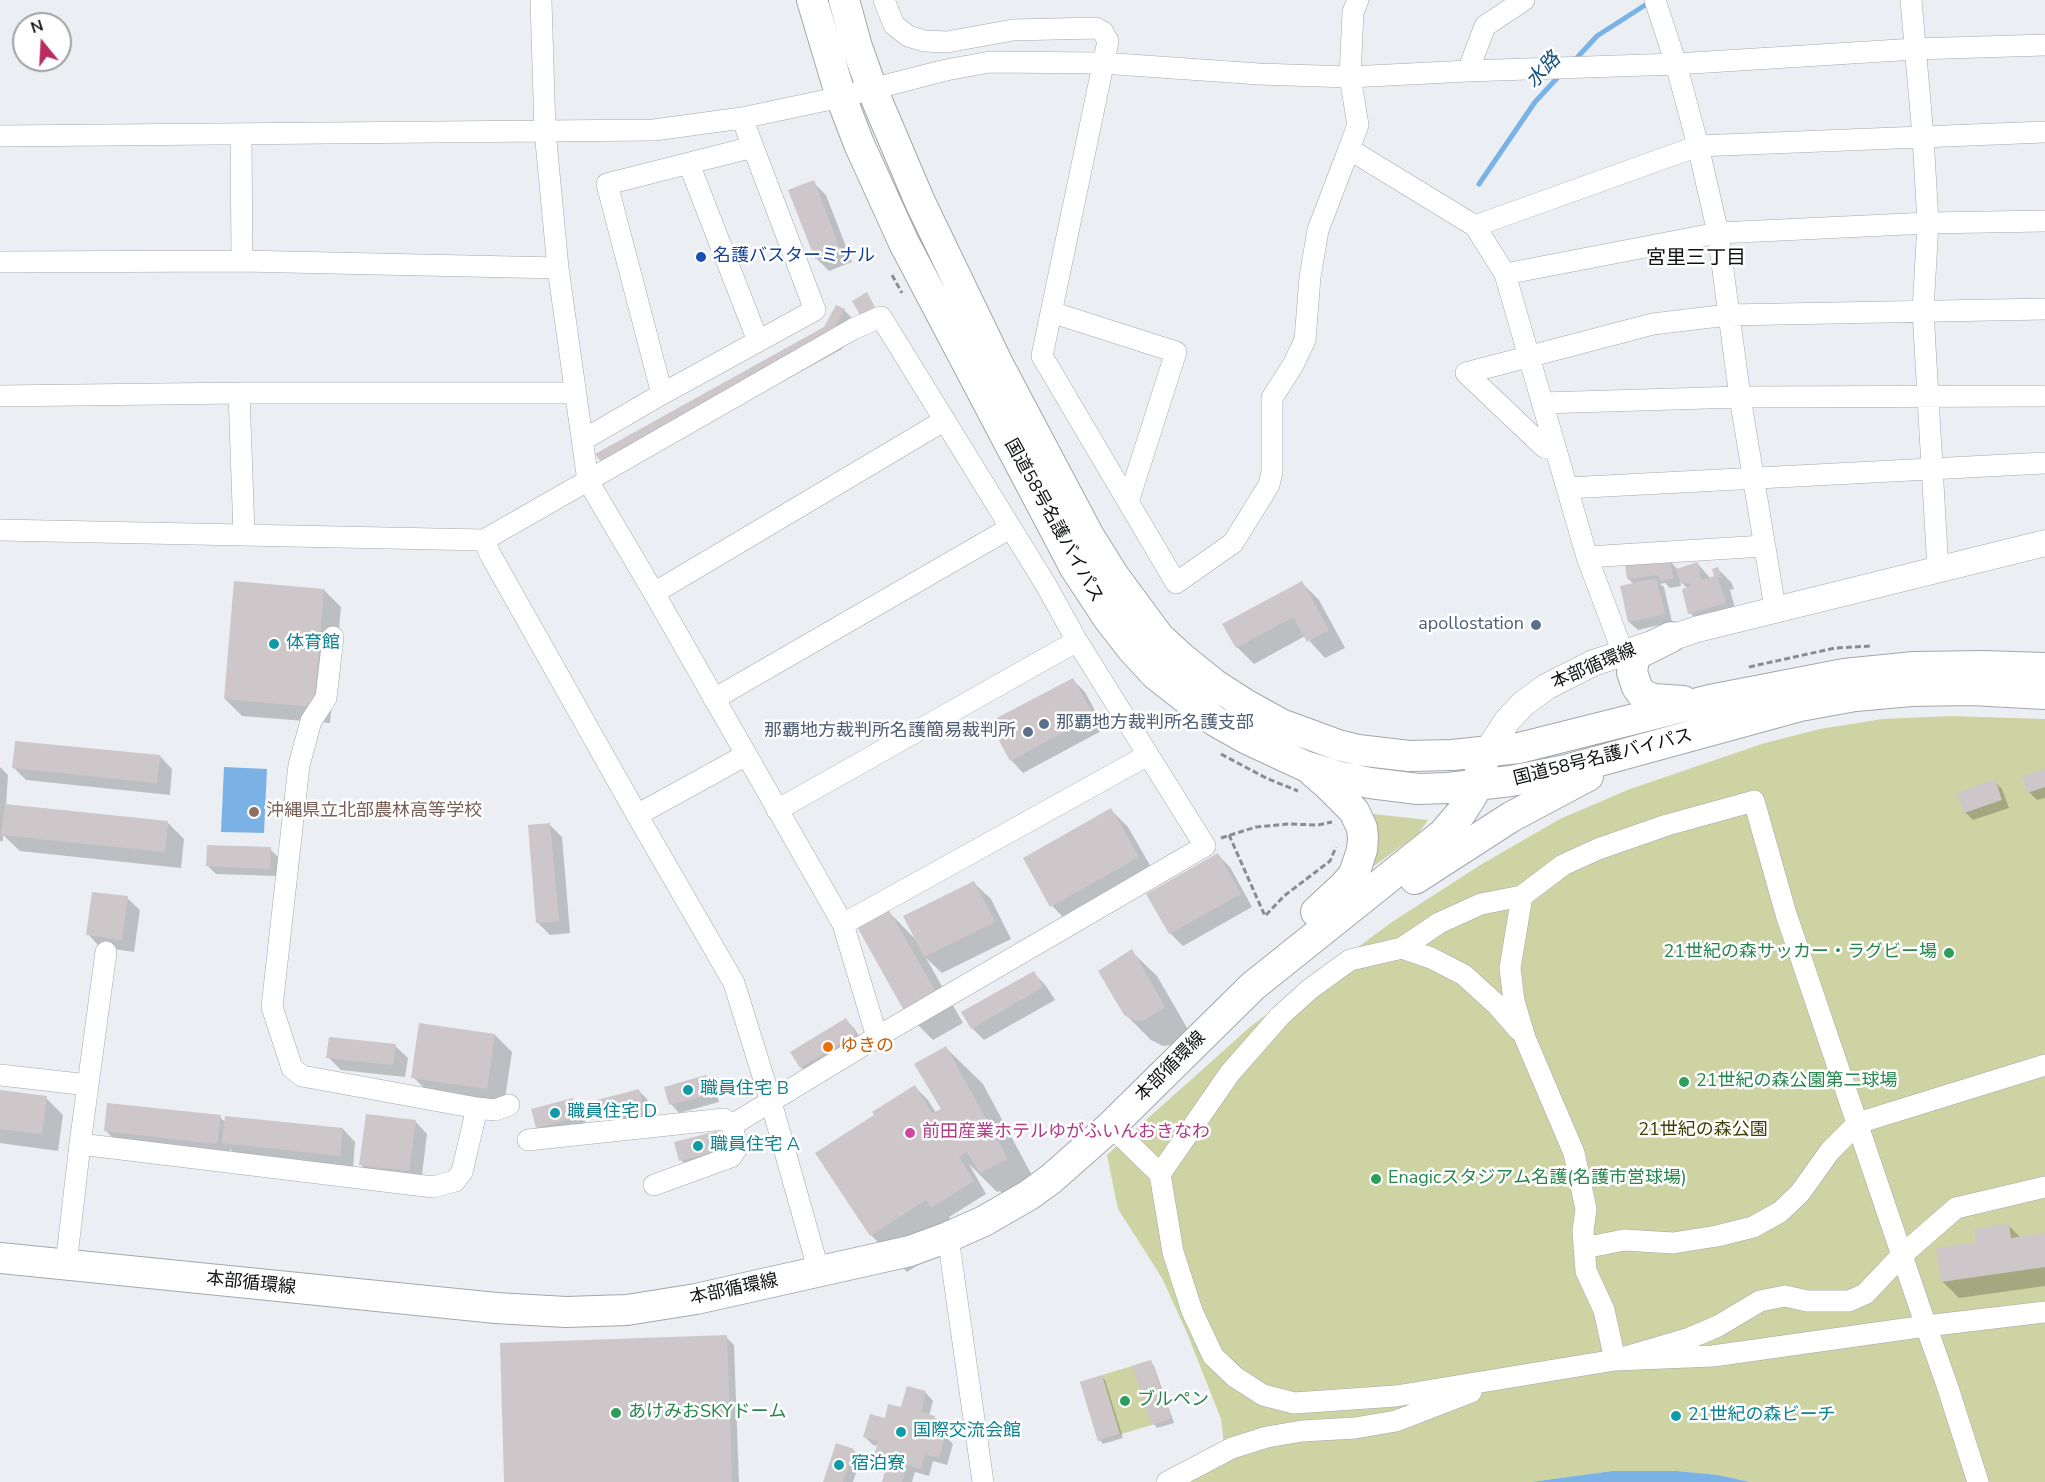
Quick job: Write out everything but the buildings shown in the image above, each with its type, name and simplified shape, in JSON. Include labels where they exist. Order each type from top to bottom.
[{"type":"highway","name":"国道58号名護バイパス","points":[[812,0],[840,97],[903,243],[1076,568],[1108,618],[1164,682],[1215,721],[1257,744],[1306,780],[1340,777],[1418,789],[1475,786],[1537,777],[1800,706],[1855,696],[1911,691],[1971,690],[2045,694]]},
{"type":"highway","name":"国道58号名護バイパス","points":[[844,0],[872,89],[932,230],[1022,412],[1089,536],[1120,584],[1159,636],[1214,684],[1245,704],[1281,724],[1319,739],[1358,750],[1409,756],[1486,753],[1519,748],[1587,732],[1710,700],[1856,672],[1926,667],[2045,668]]},
{"type":"highway","points":[[1671,637],[1639,653],[1634,659],[1632,672],[1637,687],[1642,694],[1653,699],[1710,700]]},
{"type":"highway","name":"本部循環線","points":[[0,1258],[496,1308],[566,1312],[619,1310],[672,1302],[910,1251],[984,1221],[1052,1179],[1111,1126],[1252,986],[1443,834],[1461,813],[1475,786],[1486,753]]},
{"type":"highway","points":[[1339,917],[1415,879],[1511,817],[1627,754]]},
{"type":"highway","points":[[1252,986],[1267,955],[1346,885],[1354,873],[1362,850],[1362,828],[1354,811],[1329,785],[1306,780]]},
{"type":"main road","name":"本部循環線","points":[[1486,753],[1507,721],[1523,704],[1546,687],[1572,673],[1623,652],[1775,608],[2045,543]]},
{"type":"street","points":[[541,0],[545,131],[558,268],[588,481],[654,592],[843,924],[877,1037]]},
{"type":"street","points":[[884,0],[894,25],[908,36],[924,41],[947,42],[1013,30],[1096,28],[1103,32],[1108,41],[1042,356],[1176,583],[1233,543],[1269,485],[1272,472],[1272,398],[1293,365],[1305,340],[1310,277],[1318,230],[1358,125],[1350,77],[1353,12],[1358,0]]},
{"type":"street","points":[[1468,71],[1485,26],[1524,0]]},
{"type":"street","points":[[1655,0],[1676,63],[1718,233],[1740,397],[1775,608]]},
{"type":"street","points":[[1911,0],[1928,223],[1923,311],[1938,570]]},
{"type":"street","points":[[0,136],[654,130],[741,118],[840,97],[946,70],[990,62],[1102,63],[1259,74],[1350,77],[1676,63],[1916,49],[2045,45]]},
{"type":"street","points":[[583,440],[815,310],[741,118]]},
{"type":"street","points":[[1475,226],[1698,146],[2045,132]]},
{"type":"street","points":[[241,135],[242,261]]},
{"type":"street","points":[[662,394],[607,184],[753,147]]},
{"type":"street","points":[[1349,148],[1475,226],[1505,274],[1587,557],[1623,652]]},
{"type":"street","points":[[689,164],[758,341]]},
{"type":"street","points":[[1505,274],[1718,233],[1928,223],[2045,221]]},
{"type":"street","points":[[0,261],[242,261],[558,268]]},
{"type":"street","points":[[1556,450],[1544,447],[1466,373],[1653,324],[1728,315],[2045,309]]},
{"type":"street","points":[[1051,312],[1176,352],[1128,502]]},
{"type":"street","points":[[0,530],[484,540],[853,329],[882,317],[1046,585],[1077,641],[1205,846],[877,1037],[732,1125]]},
{"type":"street","points":[[239,393],[244,534]]},
{"type":"street","points":[[0,396],[575,393]]},
{"type":"street","points":[[1542,403],[1740,397],[2045,396]]},
{"type":"street","points":[[654,592],[945,420]]},
{"type":"street","points":[[1567,488],[2045,463]]},
{"type":"street","points":[[714,699],[1010,528]]},
{"type":"street","points":[[484,540],[637,815],[734,983],[771,1102],[819,1272]]},
{"type":"street","points":[[1587,557],[1764,546]]},
{"type":"street","points":[[1046,585],[1076,568]]},
{"type":"street","points":[[333,637],[326,698],[311,721],[299,765],[272,1007],[292,1068],[298,1074],[477,1108],[495,1110],[509,1105]]},
{"type":"street","points":[[777,810],[1077,641]]},
{"type":"street","points":[[637,815],[746,755]]},
{"type":"street","points":[[843,924],[1148,755]]},
{"type":"street","points":[[1160,1174],[1230,1073],[1280,1016],[1310,989],[1350,960],[1402,948],[1439,923],[1481,904],[1522,896],[1563,865],[1598,849],[1667,825],[1754,801],[1786,914],[1978,1482]]},
{"type":"street","points":[[1522,896],[1510,968],[1514,1001],[1525,1038],[1574,1153],[1586,1209],[1584,1231],[1586,1271],[1604,1310],[1615,1360]]},
{"type":"street","points":[[1402,948],[1431,958],[1464,975],[1497,1005],[1525,1038]]},
{"type":"street","points":[[66,1265],[106,952]]},
{"type":"street","points":[[1584,1248],[1624,1240],[1673,1243],[1717,1236],[1752,1227],[1780,1212],[1800,1192],[1830,1150],[1858,1123],[2045,1065]]},
{"type":"street","points":[[0,1075],[88,1085]]},
{"type":"street","points":[[80,1144],[433,1187],[455,1181],[462,1172],[477,1108]]},
{"type":"street","points":[[528,1140],[724,1119],[732,1125],[737,1148],[731,1157],[654,1185]]},
{"type":"street","points":[[1111,1126],[1160,1174],[1173,1252],[1192,1311],[1213,1356],[1235,1377],[1263,1395],[1294,1404],[1396,1396],[1615,1360],[1690,1338],[1718,1326],[1760,1301],[1785,1296],[1807,1301],[1849,1301],[1865,1294],[1902,1256],[1956,1208],[2045,1187]]},
{"type":"street","points":[[948,1237],[983,1482]]},
{"type":"street","points":[[1615,1360],[1713,1356],[2045,1312]]},
{"type":"street","points":[[1167,1482],[1232,1448],[1267,1437],[1302,1431],[1355,1428],[1396,1421],[1508,1378]]},
{"type":"path","points":[[888,267],[903,294]]},
{"type":"path","points":[[1749,667],[1835,648],[1875,645]]},
{"type":"path","points":[[1216,750],[1266,778],[1306,780]]},
{"type":"path","points":[[1205,846],[1229,835],[1256,827],[1288,824],[1318,825],[1340,820]]},
{"type":"path","points":[[1229,835],[1264,916],[1284,896],[1330,861],[1339,842]]},
{"type":"green space","name":"21世紀の森公園","points":[[1952,716],[2045,719],[2045,1482],[1750,1482],[1718,1475],[1677,1471],[1612,1471],[1531,1482],[1177,1482],[1225,1453],[1221,1419],[1187,1333],[1162,1278],[1118,1209],[1107,1155],[1251,1026],[1392,922],[1482,864],[1560,819],[1630,789],[1765,743],[1820,729],[1883,719]]},
{"type":"green space","points":[[1364,813],[1428,820],[1418,834],[1367,871]]},
{"type":"green space","name":"ブルペン","points":[[1151,1360],[1172,1419],[1098,1441],[1080,1382]]},
{"type":"water","points":[[224,767],[267,769],[264,833],[221,832]]},
{"type":"water","points":[[1612,1471],[1677,1471],[1718,1475],[1750,1482],[1531,1482]]},
{"type":"waterway","name":"水路","points":[[1573,62],[1597,36],[1650,2]]},
{"type":"waterway","name":"水路","points":[[1479,184],[1535,102],[1560,75]]},
{"type":"place","name":"名護バスターミナル","points":[[701,257]]},
{"type":"place","name":"apollostation","points":[[1536,625]]},
{"type":"place","name":"体育館","points":[[274,644]]},
{"type":"place","name":"那覇地方裁判所名護支部","points":[[1044,724]]},
{"type":"place","name":"那覇地方裁判所名護簡易裁判所","points":[[1028,732]]},
{"type":"place","name":"沖縄県立北部農林高等学校","points":[[254,812]]},
{"type":"place","name":"21世紀の森サッカー・ラグビー場","points":[[1949,953]]},
{"type":"place","name":"ゆきの","points":[[828,1047]]},
{"type":"place","name":"21世紀の森公園第二球場","points":[[1684,1082]]},
{"type":"place","name":"職員住宅 B","points":[[688,1090]]},
{"type":"place","name":"職員住宅 D","points":[[555,1113]]},
{"type":"place","name":"前田産業ホテルゆがふいんおきなわ","points":[[910,1133]]},
{"type":"place","name":"職員住宅 A","points":[[698,1146]]},
{"type":"place","name":"Enagicスタジアム名護(名護市営球場)","points":[[1376,1179]]},
{"type":"place","name":"ブルペン","points":[[1125,1401]]},
{"type":"place","name":"あけみおSKYドーム","points":[[616,1413]]},
{"type":"place","name":"21世紀の森ビーチ","points":[[1676,1416]]},
{"type":"place","name":"国際交流会館","points":[[901,1432]]},
{"type":"place","name":"宿泊寮","points":[[839,1465]]},
{"type":"district","name":"宮里三丁目","points":[[1696,259]]}]
